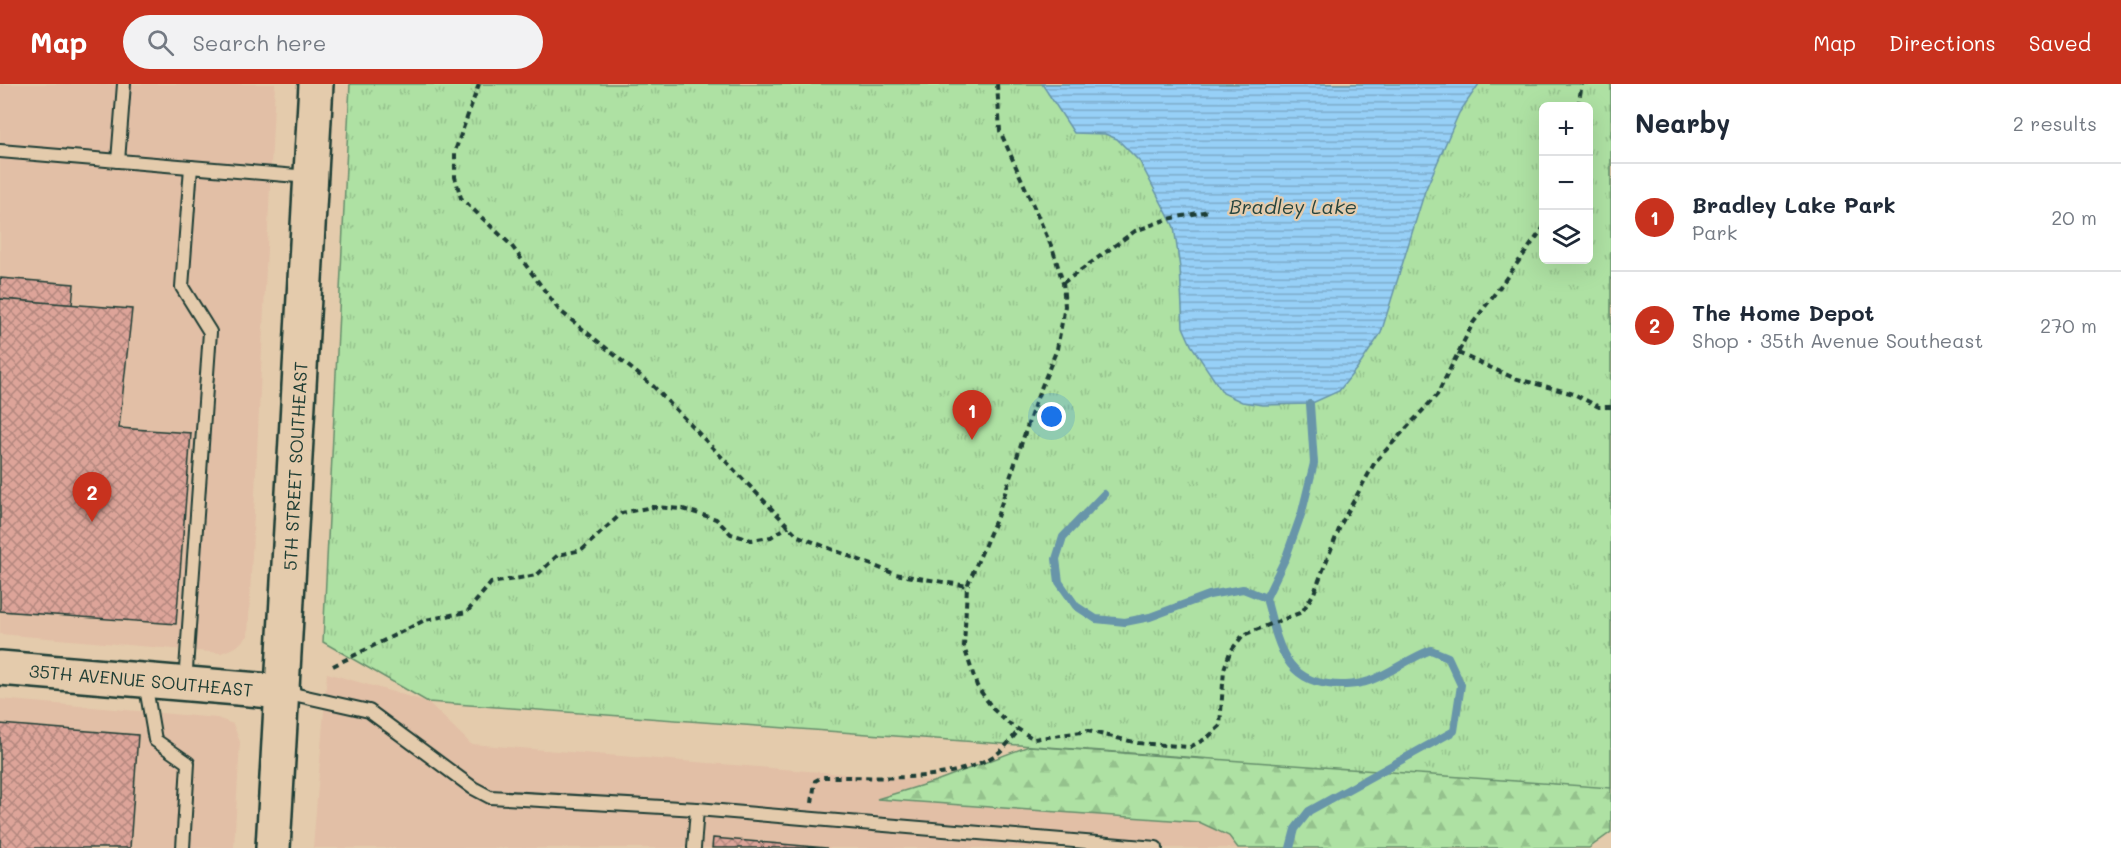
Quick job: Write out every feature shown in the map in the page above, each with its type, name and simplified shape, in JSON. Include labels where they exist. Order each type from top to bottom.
[{"type":"street","name":"5TH STREET SOUTHEAST","points":[[273,848],[316,84]]},
{"type":"street","name":"35TH AVENUE SOUTHEAST","points":[[0,668],[283,692]]},
{"type":"lane","points":[[118,161],[124,84]]},
{"type":"lane","points":[[0,151],[311,177]]},
{"type":"lane","points":[[185,684],[210,332],[182,287],[191,167]]},
{"type":"lane","points":[[145,681],[155,740],[188,763],[183,848]]},
{"type":"lane","points":[[283,692],[369,711],[473,788],[490,797],[697,809],[1156,848]]},
{"type":"lane","points":[[694,848],[697,809]]},
{"type":"path","points":[[479,84],[455,151],[455,177],[461,198],[511,245],[559,310],[653,386],[798,536],[895,574],[967,586]]},
{"type":"path","points":[[997,84],[997,116],[1000,131],[1053,250],[1063,283],[1065,306],[1057,349],[1035,403],[997,518],[967,586],[964,647],[976,686],[993,709],[1034,740],[1088,731],[1138,743],[1190,747],[1207,738],[1220,726],[1224,669],[1230,652],[1243,635],[1302,612],[1314,593],[1341,524],[1375,462],[1437,394],[1473,323],[1539,233]]},
{"type":"path","points":[[1579,102],[1582,84]]},
{"type":"path","points":[[1063,283],[1135,231],[1168,219],[1208,212]]},
{"type":"path","points":[[1458,353],[1514,378],[1574,394],[1599,407],[1611,407]]},
{"type":"path","points":[[333,666],[425,620],[467,612],[491,584],[537,575],[558,555],[582,550],[622,513],[652,507],[683,509],[716,519],[731,534],[751,540],[771,537],[789,526]]},
{"type":"path","points":[[811,819],[815,781],[822,777],[944,774],[978,763],[998,753],[1019,730]]},
{"type":"shaded area","points":[[0,84],[275,84],[248,636],[236,647],[221,653],[0,634]]},
{"type":"shaded area","points":[[327,673],[428,702],[471,744],[1243,806],[1240,848],[313,848]]},
{"type":"shaded area","points":[[0,699],[217,718],[233,724],[240,742],[234,848],[0,848]]},
{"type":"green space","points":[[350,84],[1611,84],[1611,788],[428,702],[323,642]]},
{"type":"green space","points":[[1611,84],[1611,832],[1589,848],[1238,848],[1229,836],[1199,822],[877,799],[936,781],[1029,746],[1204,759],[1541,264],[1593,264],[1592,102]]},
{"type":"water","name":"Bradley Lake","points":[[1042,84],[1479,84],[1459,113],[1425,191],[1381,333],[1361,363],[1339,391],[1310,404],[1263,405],[1242,402],[1223,393],[1191,345],[1183,327],[1180,268],[1174,227],[1140,162],[1117,139],[1105,134],[1074,133]]},
{"type":"building","points":[[0,278],[74,284],[72,305],[0,299]]},
{"type":"building","points":[[0,299],[132,309],[119,428],[191,433],[176,624],[0,611]]},
{"type":"building","points":[[0,724],[138,735],[130,848],[0,848]]},
{"type":"building","points":[[713,838],[827,848],[712,848]]},
{"type":"waterway","points":[[1266,598],[1286,557],[1302,512],[1314,463],[1310,404]]},
{"type":"waterway","points":[[1104,494],[1063,537],[1056,559],[1059,582],[1076,606],[1096,619],[1125,622],[1150,617],[1209,595],[1243,589],[1266,598],[1278,641],[1284,653],[1300,674],[1312,680],[1328,684],[1349,685],[1377,678],[1431,650],[1448,657],[1461,685],[1454,731],[1309,811],[1295,829],[1290,848]]},
{"type":"place","name":"Bradley Lake Park","points":[[972,440]]},
{"type":"place","name":"The Home Depot","points":[[92,522]]}]
